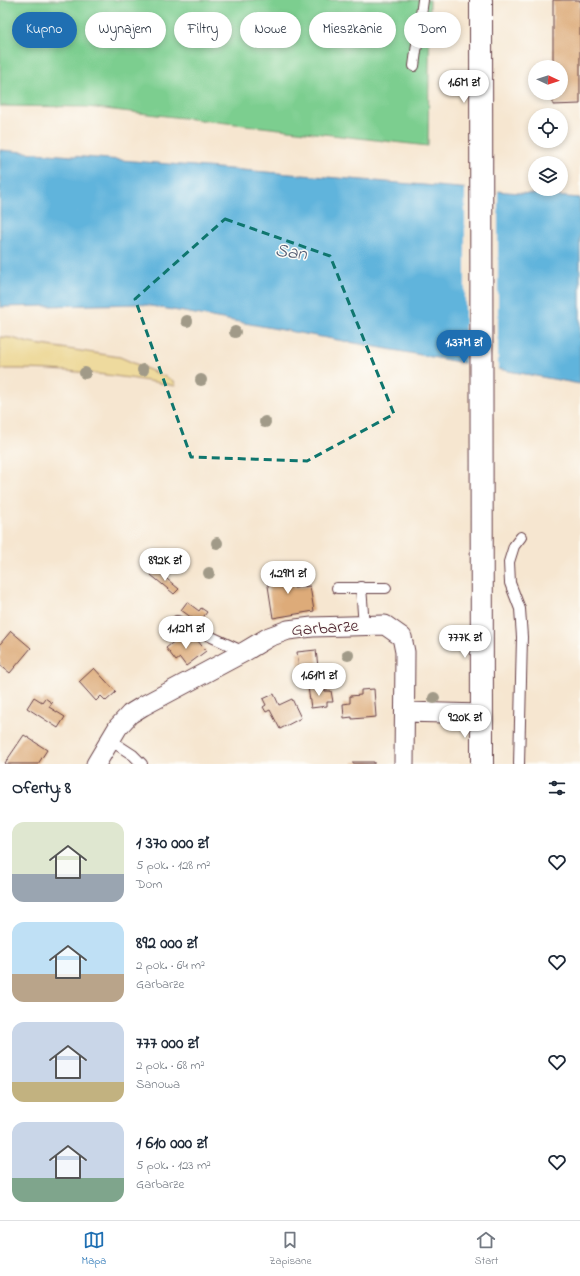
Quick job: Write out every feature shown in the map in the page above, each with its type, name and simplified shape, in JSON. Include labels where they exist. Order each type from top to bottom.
[{"type":"main road","points":[[481,0],[482,764]]},
{"type":"street","name":"Garbarze","points":[[96,764],[118,727],[130,714],[269,637],[288,630],[312,627],[385,625],[402,637],[405,652],[404,764]]},
{"type":"street","points":[[405,712],[482,714]]},
{"type":"lane","points":[[414,66],[423,0]]},
{"type":"lane","points":[[519,764],[522,637],[520,609],[510,584],[509,562],[514,546],[521,537]]},
{"type":"lane","points":[[361,587],[364,626]]},
{"type":"lane","points":[[337,588],[386,588]]},
{"type":"lane","points":[[177,621],[244,652]]},
{"type":"lane","points":[[110,740],[133,755],[142,764]]},
{"type":"highlighted area","points":[[225,219],[330,256],[394,414],[307,461],[191,457],[135,299]]},
{"type":"green space","points":[[0,0],[430,0],[430,12],[404,12],[404,48],[429,48],[428,146],[87,107],[0,106]]},
{"type":"sand","points":[[0,337],[120,357],[174,381],[176,386],[89,373],[0,369]]},
{"type":"water","name":"San","points":[[0,150],[528,194],[528,196],[580,198],[580,384],[140,304],[0,307]]},
{"type":"pier","points":[[465,186],[498,189],[498,372],[465,365]]},
{"type":"building","points":[[553,0],[580,0],[580,104],[553,105],[553,100],[568,100],[568,60],[553,60]]},
{"type":"building","points":[[291,569],[294,588],[310,586],[314,611],[273,618],[266,573]]},
{"type":"building","points":[[156,570],[179,589],[174,594],[151,575]]},
{"type":"building","points":[[187,602],[199,611],[201,608],[207,612],[199,623],[181,610]]},
{"type":"building","points":[[11,631],[31,648],[10,673],[0,665],[0,644]]},
{"type":"building","points":[[193,635],[206,651],[186,666],[180,658],[176,661],[166,648],[181,636],[185,641]]},
{"type":"building","points":[[316,650],[319,675],[300,678],[297,652]]},
{"type":"building","points":[[94,668],[116,692],[106,701],[101,696],[96,701],[79,682]]},
{"type":"building","points":[[324,685],[325,691],[331,691],[333,702],[327,702],[327,706],[311,708],[308,687]]},
{"type":"building","points":[[374,689],[376,717],[352,719],[352,717],[344,718],[343,704],[350,703],[350,696],[361,695],[361,690]]},
{"type":"building","points":[[274,694],[279,705],[292,699],[301,718],[280,729],[270,710],[266,712],[263,707],[266,705],[263,699]]},
{"type":"building","points":[[34,697],[42,702],[45,698],[52,703],[49,707],[65,717],[58,728],[27,708]]},
{"type":"building","points":[[24,735],[47,750],[38,764],[6,764],[5,763]]},
{"type":"building","points":[[353,762],[374,762],[374,764],[353,764]]}]
